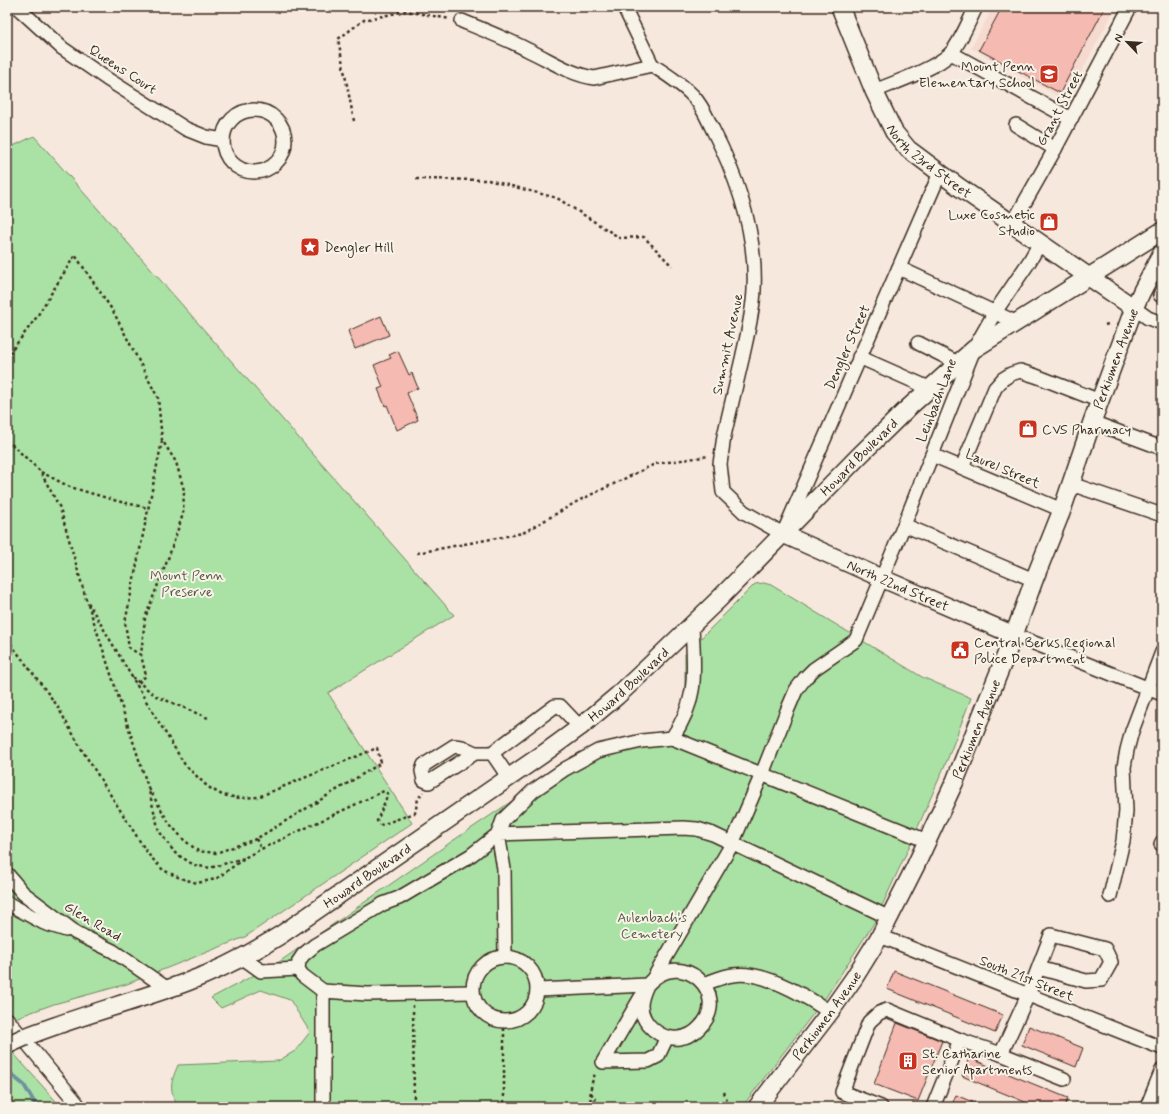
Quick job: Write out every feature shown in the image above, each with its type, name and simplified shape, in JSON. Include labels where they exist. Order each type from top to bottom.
[{"type":"main road","name":"North 23rd Street","points":[[840,7],[874,91],[894,132],[908,149],[940,173],[1134,308]]},
{"type":"main road","name":"Howard Boulevard","points":[[7,1045],[56,1025],[188,982],[243,958],[282,934],[508,778],[580,727],[617,696],[720,599],[859,456],[974,348],[1162,231]]},
{"type":"main road","name":"Perkiomen Avenue","points":[[762,1105],[854,978],[890,918],[928,841],[1014,635],[1062,510],[1092,422],[1134,308],[1162,254]]},
{"type":"main road","name":"North 22nd Street","points":[[783,534],[1014,635]]},
{"type":"street","name":"Queens Court","points":[[17,7],[62,48],[107,79],[186,129],[206,137],[223,140]]},
{"type":"street","points":[[462,21],[529,50],[566,70],[594,78],[652,65],[624,7]]},
{"type":"street","points":[[874,91],[931,67],[951,53],[976,7]]},
{"type":"street","name":"Grant Street","points":[[1013,223],[1055,149],[1130,7]]},
{"type":"street","points":[[951,53],[1071,119]]},
{"type":"street","name":"Summit Avenue","points":[[652,65],[679,83],[694,96],[704,111],[726,155],[741,196],[749,228],[754,275],[754,291],[750,322],[724,436],[720,464],[724,492],[744,512],[783,534]]},
{"type":"street","points":[[258,110],[268,114],[276,120],[282,128],[284,148],[280,158],[273,165],[264,170],[254,172],[235,166],[228,159],[224,149],[223,140],[225,129],[230,121],[238,114],[258,110]]},
{"type":"street","points":[[1016,125],[1055,149]]},
{"type":"street","name":"Dengler Street","points":[[783,534],[940,173]]},
{"type":"street","name":"Leinbach Lane","points":[[603,1062],[732,844],[796,690],[814,669],[856,640],[904,525],[974,348],[995,312],[1040,243]]},
{"type":"street","points":[[899,268],[1015,322]]},
{"type":"street","points":[[1162,291],[1160,295],[1162,296]]},
{"type":"street","points":[[1134,308],[1148,318],[1162,323]]},
{"type":"street","points":[[918,343],[958,363]]},
{"type":"street","points":[[859,357],[930,388]]},
{"type":"street","points":[[962,467],[995,388],[1003,379],[1011,374],[1020,371],[1100,401]]},
{"type":"street","points":[[1092,422],[1159,447]]},
{"type":"street","name":"Laurel Street","points":[[932,455],[1062,510]]},
{"type":"street","points":[[1071,484],[1162,515]]},
{"type":"street","points":[[904,525],[1034,580]]},
{"type":"street","points":[[672,738],[684,717],[692,696],[694,673],[692,626]]},
{"type":"street","points":[[1014,635],[1162,694]]},
{"type":"street","points":[[1110,896],[1122,841],[1126,810],[1124,767],[1126,750],[1162,652]]},
{"type":"street","points":[[429,782],[476,752],[492,753],[555,706],[560,706],[580,727]]},
{"type":"street","points":[[504,957],[504,870],[498,834],[503,820],[532,792],[566,769],[598,751],[642,741],[672,738],[928,841]]},
{"type":"street","points":[[492,753],[508,778]]},
{"type":"street","points":[[472,992],[367,994],[323,991],[302,975],[298,969],[299,961],[303,954],[315,945],[470,856],[498,834],[683,828],[697,829],[713,834],[890,918]]},
{"type":"street","name":"Glen Road","points":[[7,874],[23,893],[76,933],[113,951],[168,989]]},
{"type":"street","points":[[7,902],[44,923],[76,933]]},
{"type":"street","points":[[1001,1054],[1028,995],[1051,935],[1105,949],[1111,962],[1101,980],[1093,981],[1086,981],[1039,968]]},
{"type":"street","name":"South 21st Street","points":[[880,936],[1162,1048]]},
{"type":"street","points":[[504,957],[515,958],[528,966],[536,979],[538,990],[536,1000],[527,1013],[514,1021],[504,1022],[494,1020],[486,1016],[474,1001],[472,992],[473,981],[478,971],[494,958],[504,957]]},
{"type":"street","points":[[243,958],[261,971],[298,969]]},
{"type":"street","points":[[674,970],[685,971],[695,976],[704,984],[708,993],[710,1004],[704,1024],[697,1031],[687,1036],[677,1038],[667,1037],[657,1033],[649,1026],[641,1006],[647,986],[662,972],[674,970]]},
{"type":"street","points":[[704,984],[734,975],[751,975],[771,980],[813,1001],[830,1012]]},
{"type":"street","points":[[538,990],[647,986]]},
{"type":"street","points":[[323,991],[323,1107]]},
{"type":"street","points":[[881,1107],[842,1092],[869,1022],[879,1013],[887,1010],[960,1040],[1001,1054],[1064,1079]]},
{"type":"street","points":[[7,1019],[80,1107]]},
{"type":"street","points":[[603,1062],[648,1061],[658,1056],[667,1037]]},
{"type":"street","points":[[933,1107],[960,1040]]},
{"type":"street","points":[[614,1042],[615,1049],[628,1062]]},
{"type":"street","points":[[1147,1107],[1162,1070]]},
{"type":"path","points":[[354,121],[338,39],[364,20],[406,11],[462,21]]},
{"type":"path","points":[[416,179],[488,180],[557,198],[620,238],[644,237],[672,266]]},
{"type":"path","points":[[7,359],[36,318],[75,255],[113,311],[158,398],[162,440],[125,622],[129,648],[141,656]]},
{"type":"path","points":[[7,440],[40,472],[60,508],[86,599],[148,787],[159,831],[175,853],[194,865],[210,868],[246,857]]},
{"type":"path","points":[[136,684],[146,676],[141,656],[144,618],[169,556],[183,514],[184,490],[176,462],[162,440]]},
{"type":"path","points":[[418,553],[523,533],[578,501],[655,464],[721,454]]},
{"type":"path","points":[[40,472],[70,487],[117,501],[148,508]]},
{"type":"path","points":[[86,599],[185,765],[208,787],[222,795],[240,798],[258,797],[377,748],[381,764],[256,839],[216,852],[198,851],[184,840],[169,823],[148,787]]},
{"type":"path","points":[[7,638],[56,704],[82,750],[148,854],[163,870],[180,878],[197,883],[216,880],[246,857],[261,849],[384,791],[388,794],[377,821],[381,825],[415,813],[418,799],[429,782]]},
{"type":"path","points":[[130,675],[156,696],[208,718]]},
{"type":"path","points":[[256,839],[261,849]]},
{"type":"path","points":[[413,994],[414,1107]]},
{"type":"path","points":[[504,1022],[504,1107]]},
{"type":"path","points":[[591,1107],[591,1082],[595,1072],[603,1062]]},
{"type":"path","points":[[590,1091],[600,1107]]},
{"type":"path","points":[[724,1092],[729,1107]]},
{"type":"shaded area","name":"Mount Penn Elementary School","points":[[993,7],[1116,7],[1066,101],[971,48]]},
{"type":"green space","name":"Mount Penn Preserve","points":[[34,136],[454,615],[328,693],[412,823],[245,937],[127,984],[54,1004],[7,1021],[7,149]]},
{"type":"green space","name":"Aulenbach's Cemetery","points":[[764,583],[771,585],[922,677],[971,698],[948,758],[874,923],[826,997],[742,1107],[178,1107],[173,1095],[172,1082],[178,1065],[278,1061],[295,1051],[310,1032],[290,1000],[261,990],[221,1008],[211,998],[279,962],[451,842],[594,746],[667,732],[674,725],[685,704],[685,654],[755,584]]},
{"type":"green space","points":[[7,1046],[61,1107],[7,1107]]},
{"type":"building","name":"Mount Penn Elementary School","points":[[1002,7],[1105,7],[1060,93],[979,50]]},
{"type":"building","points":[[381,316],[389,335],[355,349],[348,331]]},
{"type":"building","points":[[398,351],[409,375],[412,373],[418,388],[407,393],[418,420],[397,430],[387,405],[385,406],[378,389],[383,387],[374,365],[391,358],[389,355]]},
{"type":"building","points":[[894,971],[1003,1015],[995,1033],[887,989]]},
{"type":"building","name":"St. Catharine Senior Apartments","points":[[897,1023],[942,1041],[918,1101],[874,1084]]},
{"type":"building","points":[[1029,1026],[1083,1048],[1076,1067],[1022,1045]]},
{"type":"building","points":[[969,1058],[1068,1098],[1064,1107],[1037,1107],[962,1076]]},
{"type":"building","points":[[956,1095],[984,1107],[951,1107]]},
{"type":"waterway","points":[[7,1067],[13,1076],[24,1085],[37,1107]]},
{"type":"place","name":"Mount Penn Elementary School","points":[[1049,74]]},
{"type":"place","name":"Luxe Cosmetic Studio","points":[[1049,222]]},
{"type":"place","name":"Dengler Hill","points":[[310,247]]},
{"type":"place","name":"CVS Pharmacy","points":[[1028,429]]},
{"type":"place","name":"Central Berks Regional Police Department","points":[[960,650]]},
{"type":"place","name":"St. Catharine Senior Apartments","points":[[908,1061]]}]
